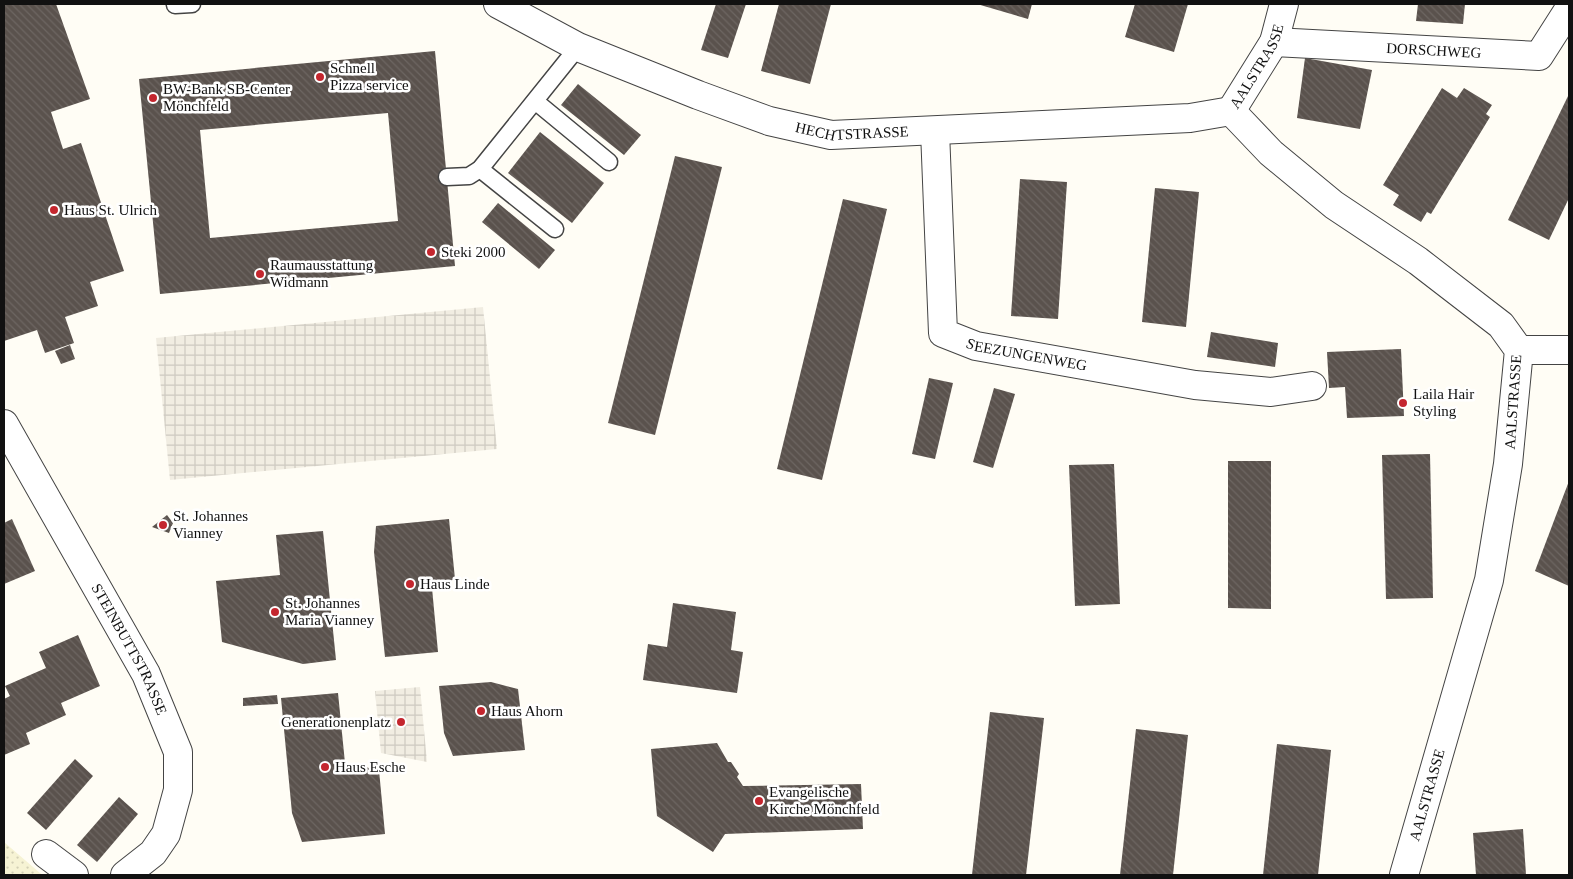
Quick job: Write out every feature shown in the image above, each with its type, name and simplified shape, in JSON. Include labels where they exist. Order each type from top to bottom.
[{"type":"street","name":"HECHTSTRASSE","points":[[498,4],[578,46],[698,95],[769,121],[831,135],[935,132],[1190,118],[1231,111]]},
{"type":"street","name":"AALSTRASSE","points":[[1284,4],[1274,42],[1231,111],[1271,153],[1334,205],[1418,261],[1501,325],[1519,350],[1508,464],[1490,580],[1404,875]]},
{"type":"street","name":"DORSCHWEG","points":[[1274,42],[1539,56],[1569,9]]},
{"type":"street","name":"SEEZUNGENWEG","points":[[935,132],[943,333],[976,346],[1195,385],[1271,392],[1312,386]]},
{"type":"street","points":[[1519,350],[1569,350]]},
{"type":"street","name":"STEINBUTTSTRASSE","points":[[4,424],[146,674],[178,752],[178,790],[166,834],[153,853],[125,875]]},
{"type":"street","points":[[46,854],[74,875]]},
{"type":"lane","points":[[175,5],[192,4]]},
{"type":"lane","points":[[447,178],[469,176],[480,169],[578,46]]},
{"type":"lane","points":[[534,101],[610,162]]},
{"type":"lane","points":[[480,169],[555,229]]},
{"type":"shaded area","points":[[483,307],[497,449],[170,480],[156,338]]},
{"type":"shaded area","name":"Generationenplatz","points":[[420,687],[427,762],[381,753],[375,691]]},
{"type":"shaded area","points":[[4,842],[40,873],[43,875],[4,875]]},
{"type":"building","name":"Haus St. Ulrich","points":[[4,4],[56,4],[90,99],[51,112],[63,149],[81,143],[124,271],[90,282],[98,306],[65,317],[74,343],[45,353],[37,330],[4,341]]},
{"type":"building","points":[[716,4],[746,4],[728,58],[701,50]]},
{"type":"building","points":[[779,4],[831,4],[810,84],[761,71]]},
{"type":"building","points":[[977,4],[1032,4],[1028,19]]},
{"type":"building","points":[[1135,4],[1188,4],[1174,52],[1125,37]]},
{"type":"building","points":[[1418,4],[1465,4],[1463,24],[1416,21]]},
{"type":"building","points":[[435,51],[455,266],[160,294],[139,79]],"holes":[[[388,113],[398,221],[210,238],[200,130]]]},
{"type":"building","points":[[1305,58],[1372,70],[1360,129],[1297,118]]},
{"type":"building","points":[[578,84],[641,135],[624,155],[561,105]]},
{"type":"building","points":[[1442,88],[1457,98],[1464,88],[1492,105],[1486,114],[1490,117],[1431,214],[1427,212],[1421,222],[1393,205],[1399,195],[1383,185]]},
{"type":"building","points":[[1569,94],[1569,198],[1549,240],[1508,220]]},
{"type":"building","points":[[540,132],[604,183],[572,223],[508,173]]},
{"type":"building","points":[[675,156],[722,167],[655,435],[608,423]]},
{"type":"building","points":[[1020,179],[1067,182],[1058,319],[1011,316]]},
{"type":"building","points":[[1155,188],[1199,192],[1186,327],[1142,322]]},
{"type":"building","points":[[843,199],[887,209],[822,480],[777,469]]},
{"type":"building","points":[[498,203],[555,250],[539,269],[482,222]]},
{"type":"building","points":[[1211,332],[1278,343],[1275,367],[1207,357]]},
{"type":"building","points":[[70,345],[75,359],[61,364],[55,351]]},
{"type":"building","points":[[1401,349],[1404,416],[1347,418],[1345,387],[1329,388],[1327,352]]},
{"type":"building","points":[[929,378],[953,383],[935,459],[912,454]]},
{"type":"building","points":[[994,388],[1015,394],[993,468],[973,462]]},
{"type":"building","points":[[1430,454],[1433,598],[1386,599],[1382,455]]},
{"type":"building","points":[[1228,461],[1271,461],[1271,609],[1228,608]]},
{"type":"building","points":[[1114,464],[1120,604],[1075,606],[1069,465]]},
{"type":"building","points":[[1569,481],[1569,586],[1535,571]]},
{"type":"building","name":"St. Johannes Vianney","points":[[167,515],[173,523],[169,533],[152,527]]},
{"type":"building","points":[[12,519],[35,571],[4,584],[4,523]]},
{"type":"building","name":"Haus Linde","points":[[449,519],[455,579],[432,588],[438,652],[385,657],[374,552],[376,526]]},
{"type":"building","name":"St. Johannes Maria Vianney","points":[[323,531],[336,660],[303,664],[222,642],[216,581],[280,575],[276,535]]},
{"type":"building","points":[[673,603],[736,612],[731,650],[743,652],[737,693],[643,680],[648,644],[667,647]]},
{"type":"building","points":[[78,635],[100,686],[61,703],[66,715],[26,733],[30,744],[4,755],[4,699],[10,696],[5,686],[46,668],[39,652]]},
{"type":"building","name":"Haus Ahorn","points":[[491,682],[518,689],[525,750],[453,756],[444,733],[439,686]]},
{"type":"building","name":"Haus Esche","points":[[338,693],[345,763],[379,770],[385,834],[302,842],[292,813],[281,698]]},
{"type":"building","points":[[277,695],[278,704],[243,706],[243,698]]},
{"type":"building","points":[[990,712],[1044,718],[1026,875],[972,875]]},
{"type":"building","points":[[1136,729],[1188,735],[1173,875],[1120,875]]},
{"type":"building","name":"Evangelische Kirche Mönchfeld","points":[[717,743],[728,762],[731,762],[739,774],[737,777],[743,786],[861,784],[863,829],[725,834],[713,852],[657,816],[651,749]]},
{"type":"building","points":[[1277,744],[1331,750],[1318,875],[1263,875]]},
{"type":"building","points":[[75,759],[93,776],[46,830],[27,813]]},
{"type":"building","points":[[119,797],[138,814],[97,862],[77,845]]},
{"type":"building","points":[[1523,829],[1526,875],[1476,875],[1473,833]]},
{"type":"place","name":"Schnell Pizza service","points":[[320,77]]},
{"type":"place","name":"BW-Bank SB-Center Mönchfeld","points":[[153,98]]},
{"type":"place","name":"Haus St. Ulrich","points":[[54,210]]},
{"type":"place","name":"Steki 2000","points":[[431,252]]},
{"type":"place","name":"Raumausstattung Widmann","points":[[260,274]]},
{"type":"place","name":"Laila Hair Styling","points":[[1403,403]]},
{"type":"place","name":"St. Johannes Vianney","points":[[163,525]]},
{"type":"place","name":"Haus Linde","points":[[410,584]]},
{"type":"place","name":"St. Johannes Maria Vianney","points":[[275,612]]},
{"type":"place","name":"Haus Ahorn","points":[[481,711]]},
{"type":"place","name":"Generationenplatz","points":[[401,722]]},
{"type":"place","name":"Haus Esche","points":[[325,767]]},
{"type":"place","name":"Evangelische Kirche Mönchfeld","points":[[759,801]]}]
